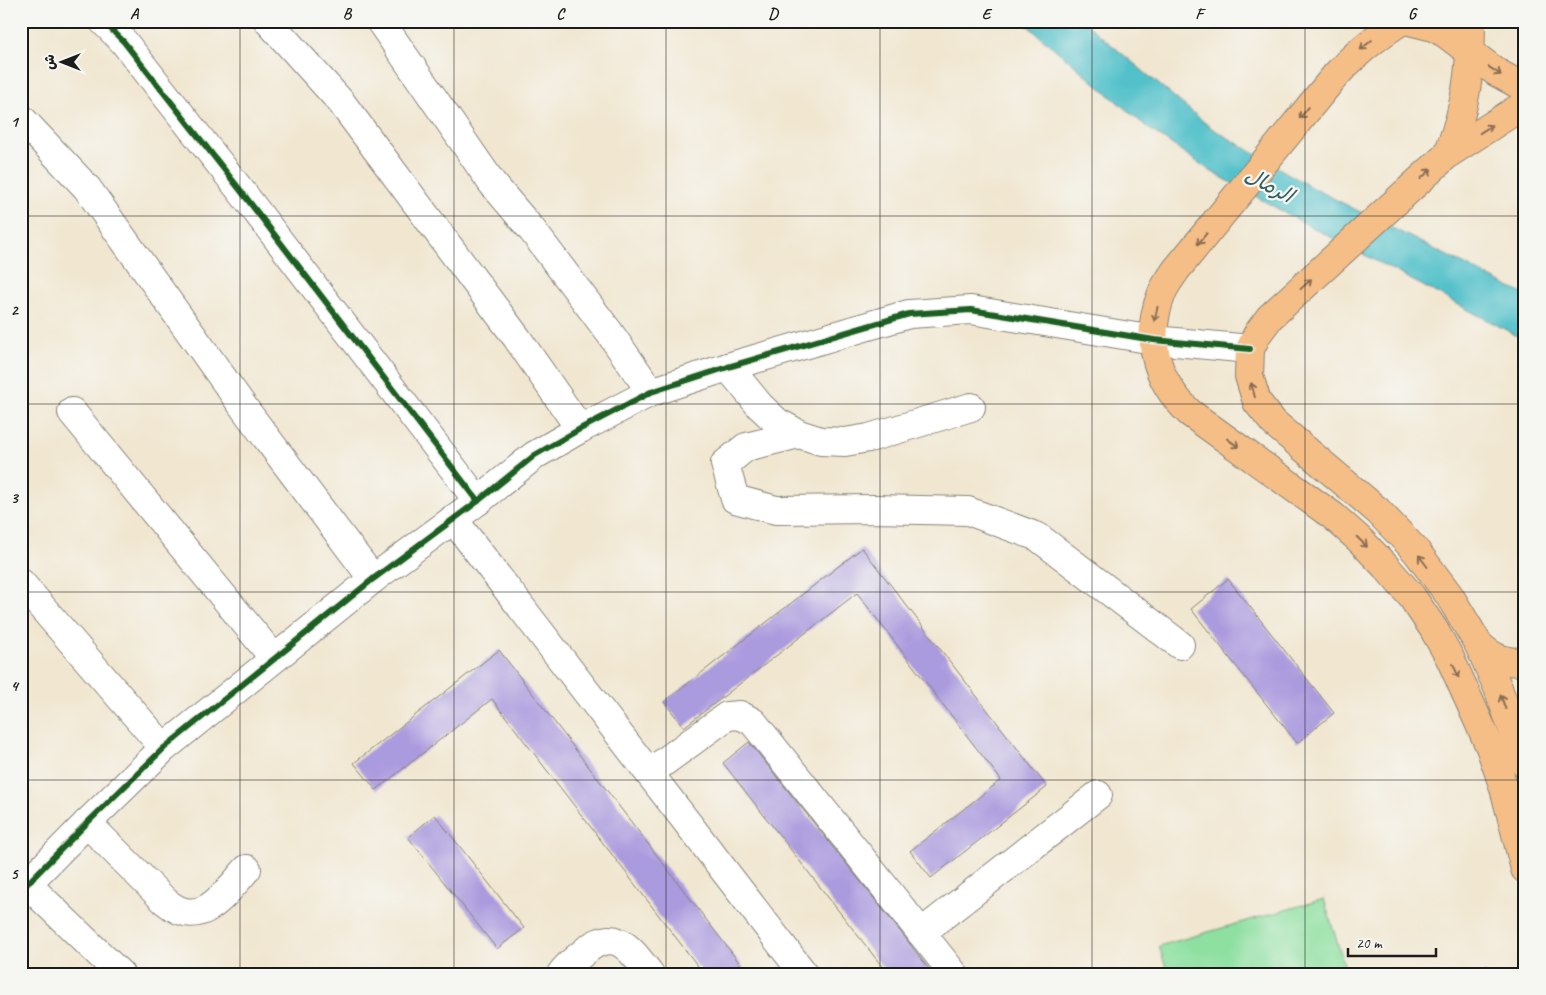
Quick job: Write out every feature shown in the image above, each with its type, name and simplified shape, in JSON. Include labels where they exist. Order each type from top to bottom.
[{"type":"highway","points":[[1401,21],[1374,38],[1335,76],[1176,270],[1163,291],[1155,315],[1154,340],[1158,366],[1169,390],[1178,402],[1190,413],[1333,516],[1387,568],[1417,604],[1450,658],[1490,747],[1504,788],[1525,868]]},
{"type":"highway","points":[[1409,21],[1433,27],[1446,34],[1496,72],[1525,88]]},
{"type":"highway","points":[[1448,154],[1465,104],[1471,52],[1471,21]]},
{"type":"highway","points":[[1525,104],[1448,154],[1270,317],[1258,333],[1250,349],[1250,376],[1257,402],[1274,423],[1378,511],[1416,552],[1449,595],[1479,646],[1498,688],[1525,764]]},
{"type":"highway","points":[[1479,646],[1498,659],[1511,663],[1525,662]]},
{"type":"street","points":[[103,21],[124,42],[241,191],[478,501]]},
{"type":"street","points":[[268,21],[342,102],[516,338],[580,429]]},
{"type":"street","points":[[380,21],[492,183],[532,230],[609,332],[651,392]]},
{"type":"street","points":[[21,118],[87,188],[247,412],[373,579]]},
{"type":"street","points":[[120,974],[24,887],[164,748],[373,579],[478,501],[535,455],[580,429],[651,392],[728,367],[909,314],[971,310],[1154,340],[1250,349]]},
{"type":"street","points":[[728,367],[760,406],[777,422],[799,434],[821,441],[845,442],[869,438],[971,407]]},
{"type":"street","points":[[72,412],[274,658]]},
{"type":"street","points":[[799,434],[746,447],[725,464],[735,499],[776,510],[968,510],[1038,537],[1180,646]]},
{"type":"street","points":[[453,520],[804,974]]},
{"type":"street","points":[[21,583],[164,748]]},
{"type":"street","points":[[649,773],[727,716],[740,715],[753,722],[954,974]]},
{"type":"street","points":[[921,933],[1098,795]]},
{"type":"street","points":[[87,823],[172,908],[181,912],[191,913],[209,908],[247,869]]},
{"type":"street","points":[[561,974],[598,942],[616,940],[631,950],[650,974]]},
{"type":"path","points":[[1486,965],[1486,974]]},
{"type":"green space","points":[[1324,899],[1347,974],[1168,974],[1159,946]]},
{"type":"water","name":"الرمال","points":[[1022,21],[1083,21],[1210,127],[1309,186],[1525,295],[1525,340],[1212,172],[1148,128]]},
{"type":"building","points":[[862,548],[1047,787],[931,878],[910,851],[1001,780],[857,593],[684,727],[664,702]]},
{"type":"building","points":[[1228,579],[1334,713],[1297,743],[1191,609]]},
{"type":"building","points":[[499,650],[748,974],[704,974],[492,699],[376,790],[354,763]]},
{"type":"building","points":[[749,742],[933,974],[888,974],[723,763]]},
{"type":"building","points":[[435,815],[524,928],[497,949],[408,837]]},
{"type":"cycle path","points":[[103,21],[124,42],[241,191],[478,501]]},
{"type":"cycle path","points":[[21,890],[164,748],[373,579],[478,501],[535,455],[651,392],[728,367],[909,314],[971,310],[1154,340],[1250,349]]}]
